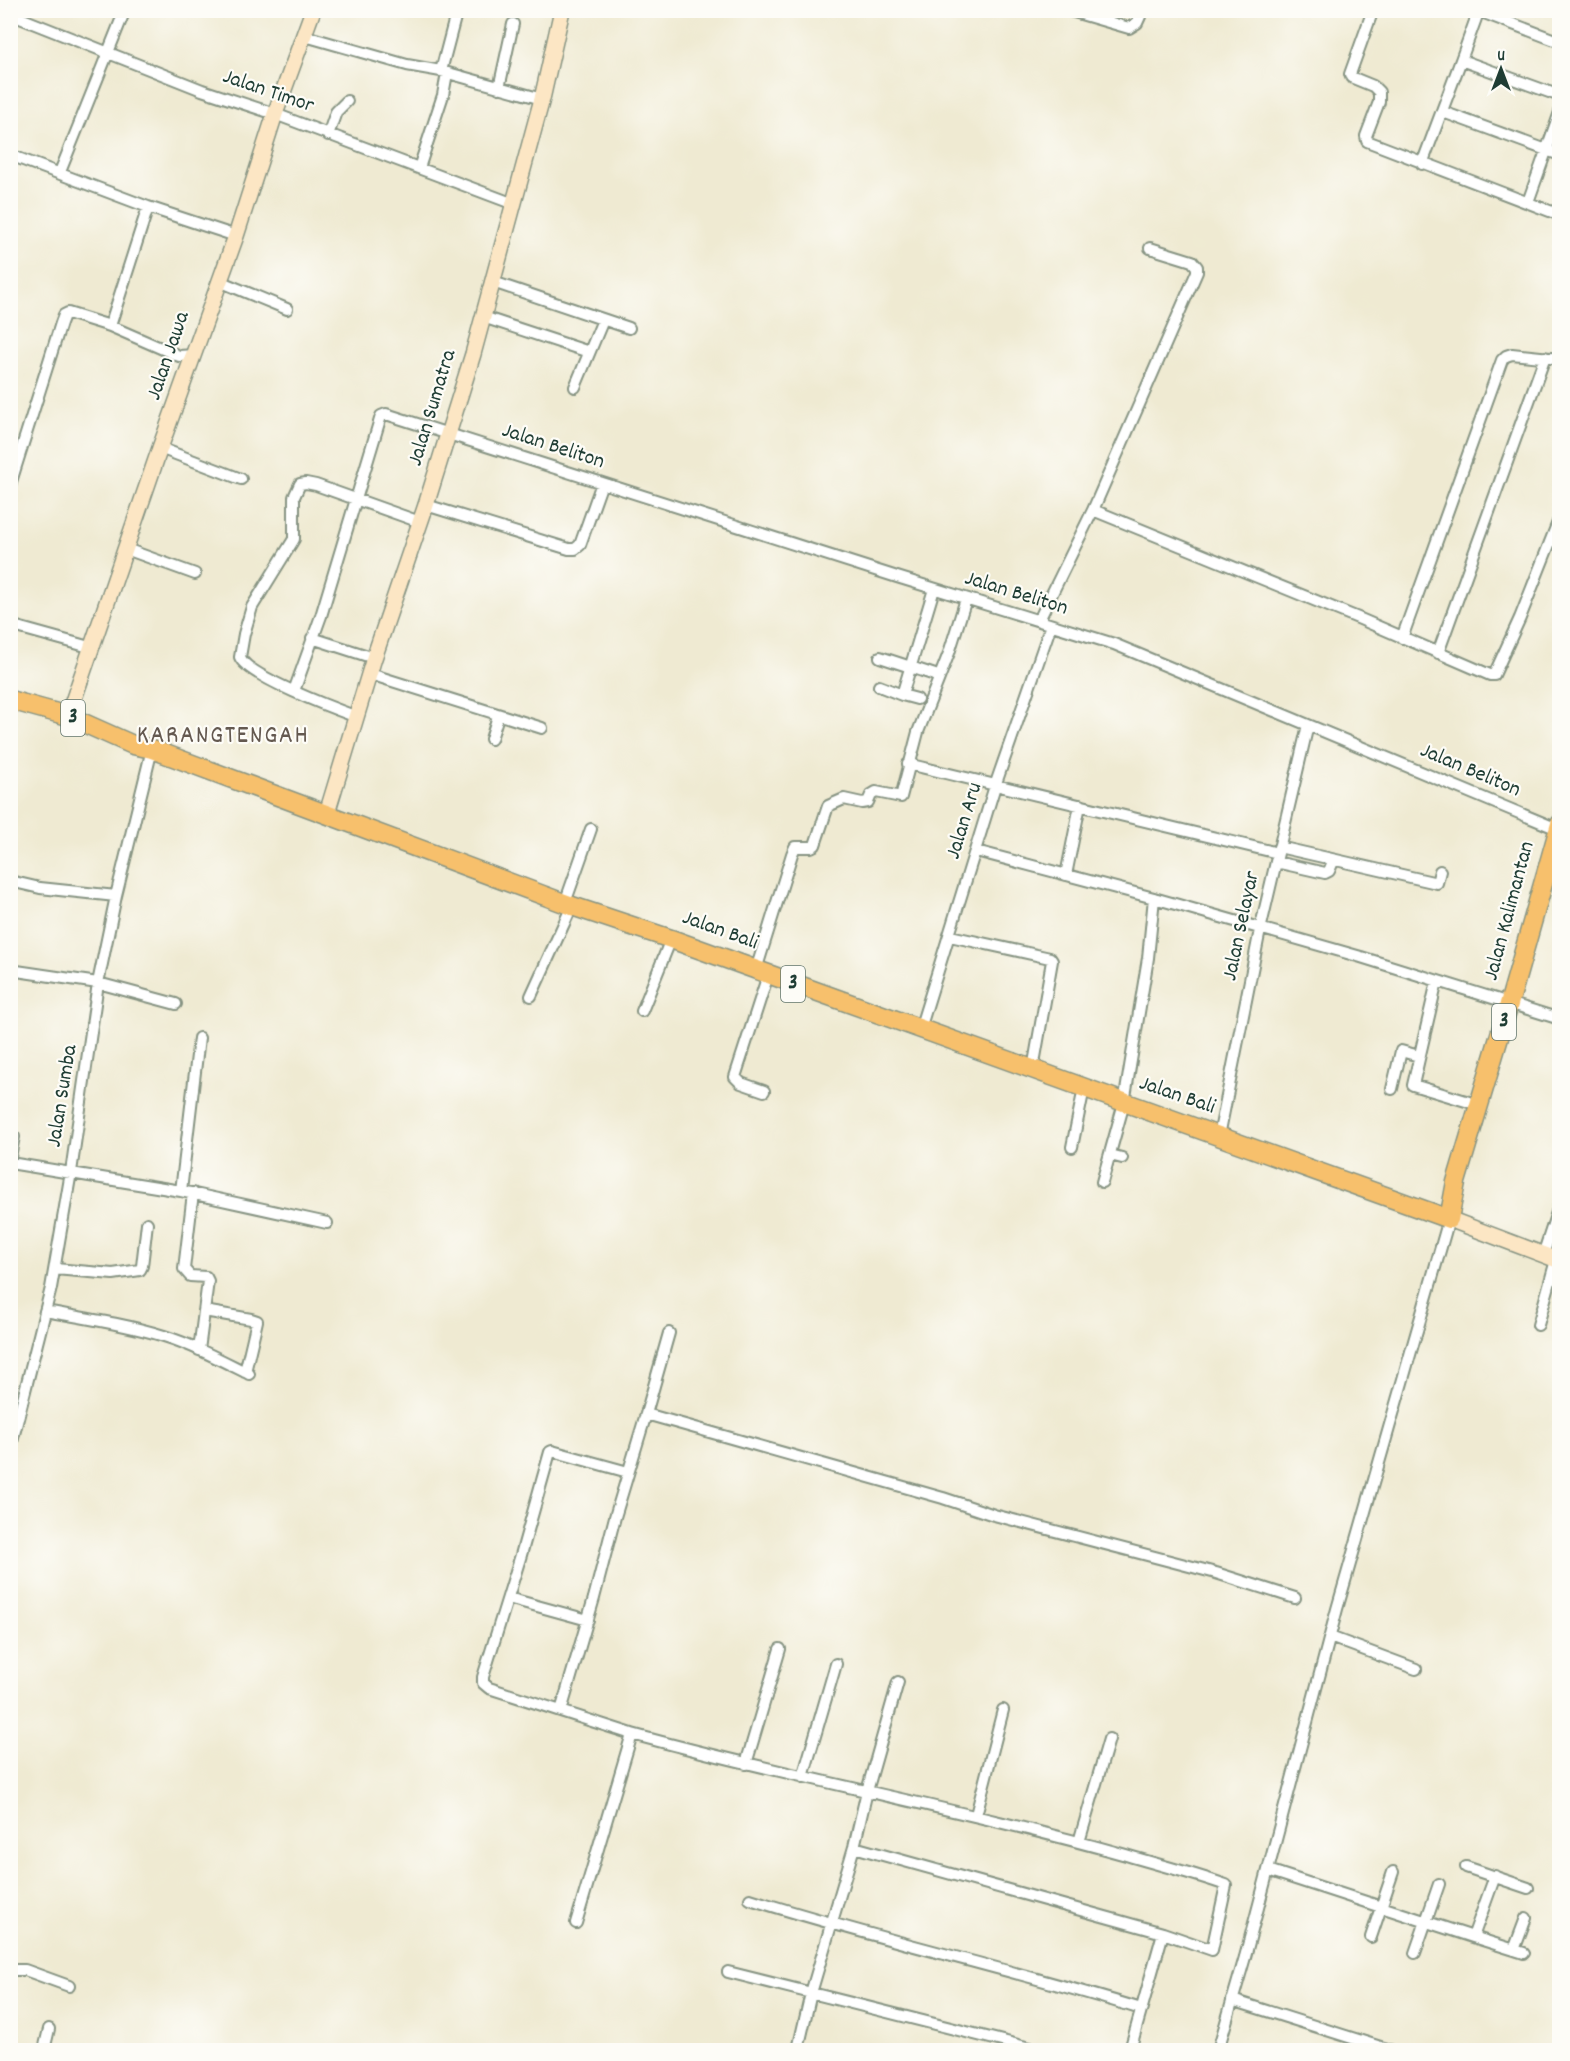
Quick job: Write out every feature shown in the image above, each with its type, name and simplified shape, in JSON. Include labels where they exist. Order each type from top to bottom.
[{"type":"highway","name":"Jalan Bali","points":[[10,700],[68,716],[141,747],[327,813],[569,904],[1449,1219]]},
{"type":"highway","name":"Jalan Kalimantan","points":[[1449,1219],[1456,1182],[1559,828]]},
{"type":"main road","name":"Jalan Jawa","points":[[68,716],[236,236],[275,114],[314,10]]},
{"type":"main road","name":"Jalan Sumatra","points":[[327,813],[374,658],[426,505],[473,354],[542,99],[562,10]]},
{"type":"main road","name":"Jalan Bali","points":[[1449,1219],[1552,1258]]},
{"type":"street","points":[[60,172],[125,10]]},
{"type":"street","points":[[418,168],[442,96],[444,72],[458,10]]},
{"type":"street","points":[[1067,10],[1129,28],[1137,23],[1143,10]]},
{"type":"street","points":[[1373,10],[1350,75],[1377,88],[1380,96],[1366,138],[1370,143],[1560,215]]},
{"type":"street","points":[[1422,164],[1479,11],[1560,42]]},
{"type":"street","name":"Jalan Timor","points":[[15,13],[202,90],[275,114],[514,204]]},
{"type":"street","points":[[499,88],[513,24]]},
{"type":"street","points":[[305,36],[407,65],[444,72],[542,99]]},
{"type":"street","points":[[1461,60],[1560,96]]},
{"type":"street","points":[[328,135],[336,112],[347,101]]},
{"type":"street","points":[[1443,112],[1560,155]]},
{"type":"street","points":[[1527,202],[1560,112]]},
{"type":"street","points":[[10,154],[148,207],[236,236]]},
{"type":"street","points":[[110,326],[148,207]]},
{"type":"street","points":[[1039,620],[1093,510],[1197,272],[1197,267],[1192,261],[1150,248]]},
{"type":"street","points":[[219,281],[287,309]]},
{"type":"street","points":[[493,282],[629,328]]},
{"type":"street","points":[[10,485],[64,315],[72,312],[179,356],[194,355]]},
{"type":"street","points":[[483,317],[589,352]]},
{"type":"street","points":[[575,387],[603,320]]},
{"type":"street","points":[[1402,638],[1500,364],[1506,356],[1512,354],[1560,359]]},
{"type":"street","points":[[1438,653],[1545,357]]},
{"type":"street","name":"Jalan Beliton","points":[[355,498],[383,414],[1114,644],[1559,828]]},
{"type":"street","points":[[160,448],[241,479]]},
{"type":"street","points":[[357,717],[311,700],[242,662],[240,657],[244,634],[252,607],[294,539],[294,497],[300,484],[306,483],[355,498],[420,522]]},
{"type":"street","points":[[426,505],[575,549],[580,545],[602,483]]},
{"type":"street","points":[[294,691],[355,498]]},
{"type":"street","points":[[1093,510],[1490,675],[1496,673],[1560,517]]},
{"type":"street","points":[[126,549],[195,574]]},
{"type":"street","points":[[902,694],[934,589]]},
{"type":"street","points":[[764,1091],[741,1083],[735,1077],[795,847],[811,847],[814,844],[828,806],[836,802],[844,799],[868,802],[871,795],[876,792],[901,797],[908,764],[921,723],[949,653],[966,599]]},
{"type":"street","points":[[10,625],[93,648]]},
{"type":"street","name":"Jalan Aru","points":[[921,1029],[995,786],[1051,625]]},
{"type":"street","points":[[312,638],[374,658]]},
{"type":"street","points":[[880,657],[935,675]]},
{"type":"street","points":[[370,674],[542,728]]},
{"type":"street","points":[[879,686],[917,699]]},
{"type":"street","points":[[491,739],[498,716]]},
{"type":"street","name":"Jalan Selayar","points":[[1219,1137],[1260,930],[1308,725]]},
{"type":"street","name":"Jalan Sumba","points":[[10,1450],[55,1269],[98,983],[116,896],[141,747]]},
{"type":"street","points":[[908,764],[1278,854],[1437,883],[1440,871]]},
{"type":"street","points":[[1066,874],[1080,805]]},
{"type":"street","points":[[531,996],[569,904],[591,829]]},
{"type":"street","points":[[976,851],[1154,898],[1361,957],[1560,1019]]},
{"type":"street","points":[[1278,854],[1325,873],[1329,871],[1332,864]]},
{"type":"street","points":[[10,881],[40,888],[116,896]]},
{"type":"street","points":[[1102,1182],[1124,1103],[1148,958],[1154,898]]},
{"type":"street","points":[[950,936],[1050,958],[1052,961],[1033,1069]]},
{"type":"street","points":[[642,1011],[670,939]]},
{"type":"street","points":[[10,970],[98,983],[176,1004]]},
{"type":"street","points":[[1437,981],[1413,1085],[1479,1105]]},
{"type":"street","points":[[181,1191],[199,1038]]},
{"type":"street","points":[[1392,1089],[1401,1051],[1419,1056]]},
{"type":"street","points":[[1072,1147],[1084,1088]]},
{"type":"street","points":[[10,1157],[14,1137]]},
{"type":"street","points":[[1110,1155],[1122,1158]]},
{"type":"street","points":[[10,1163],[193,1193],[327,1224]]},
{"type":"street","points":[[193,1193],[184,1269],[190,1276],[206,1277],[207,1281],[199,1350]]},
{"type":"street","points":[[1538,1325],[1552,1258],[1560,1203]]},
{"type":"street","points":[[1218,2050],[1330,1637],[1449,1219]]},
{"type":"street","points":[[55,1269],[113,1274],[140,1270],[147,1223]]},
{"type":"street","points":[[45,1311],[162,1336],[199,1350],[247,1373],[257,1321],[204,1311]]},
{"type":"street","points":[[561,1711],[669,1333]]},
{"type":"street","points":[[646,1414],[943,1498],[994,1515],[1216,1573],[1294,1598]]},
{"type":"street","points":[[628,1472],[550,1452],[483,1677],[483,1683],[489,1688],[632,1734],[746,1764],[976,1815],[1226,1884],[1212,1950],[1163,1933],[854,1847]]},
{"type":"street","points":[[508,1598],[588,1620]]},
{"type":"street","points":[[1330,1637],[1416,1669]]},
{"type":"street","points":[[746,1764],[780,1649]]},
{"type":"street","points":[[803,1777],[836,1664]]},
{"type":"street","points":[[799,2050],[811,1993],[854,1847],[867,1791],[898,1682]]},
{"type":"street","points":[[976,1815],[1003,1710]]},
{"type":"street","points":[[576,1923],[632,1734]]},
{"type":"street","points":[[1079,1842],[1109,1740]]},
{"type":"street","points":[[1466,1867],[1528,1888]]},
{"type":"street","points":[[1268,1870],[1519,1952],[1527,1918]]},
{"type":"street","points":[[1371,1937],[1393,1872]]},
{"type":"street","points":[[1473,1937],[1495,1876]]},
{"type":"street","points":[[1415,1953],[1439,1884]]},
{"type":"street","points":[[750,1899],[831,1924],[976,1961],[1141,2008]]},
{"type":"street","points":[[1130,2050],[1163,1933]]},
{"type":"street","points":[[10,1970],[25,1970],[69,1986]]},
{"type":"street","points":[[728,1972],[1038,2050]]},
{"type":"street","points":[[1232,2000],[1390,2050]]},
{"type":"street","points":[[44,2050],[49,2028]]},
{"type":"district","name":"KARANGTENGAH","points":[[223,736]]}]
